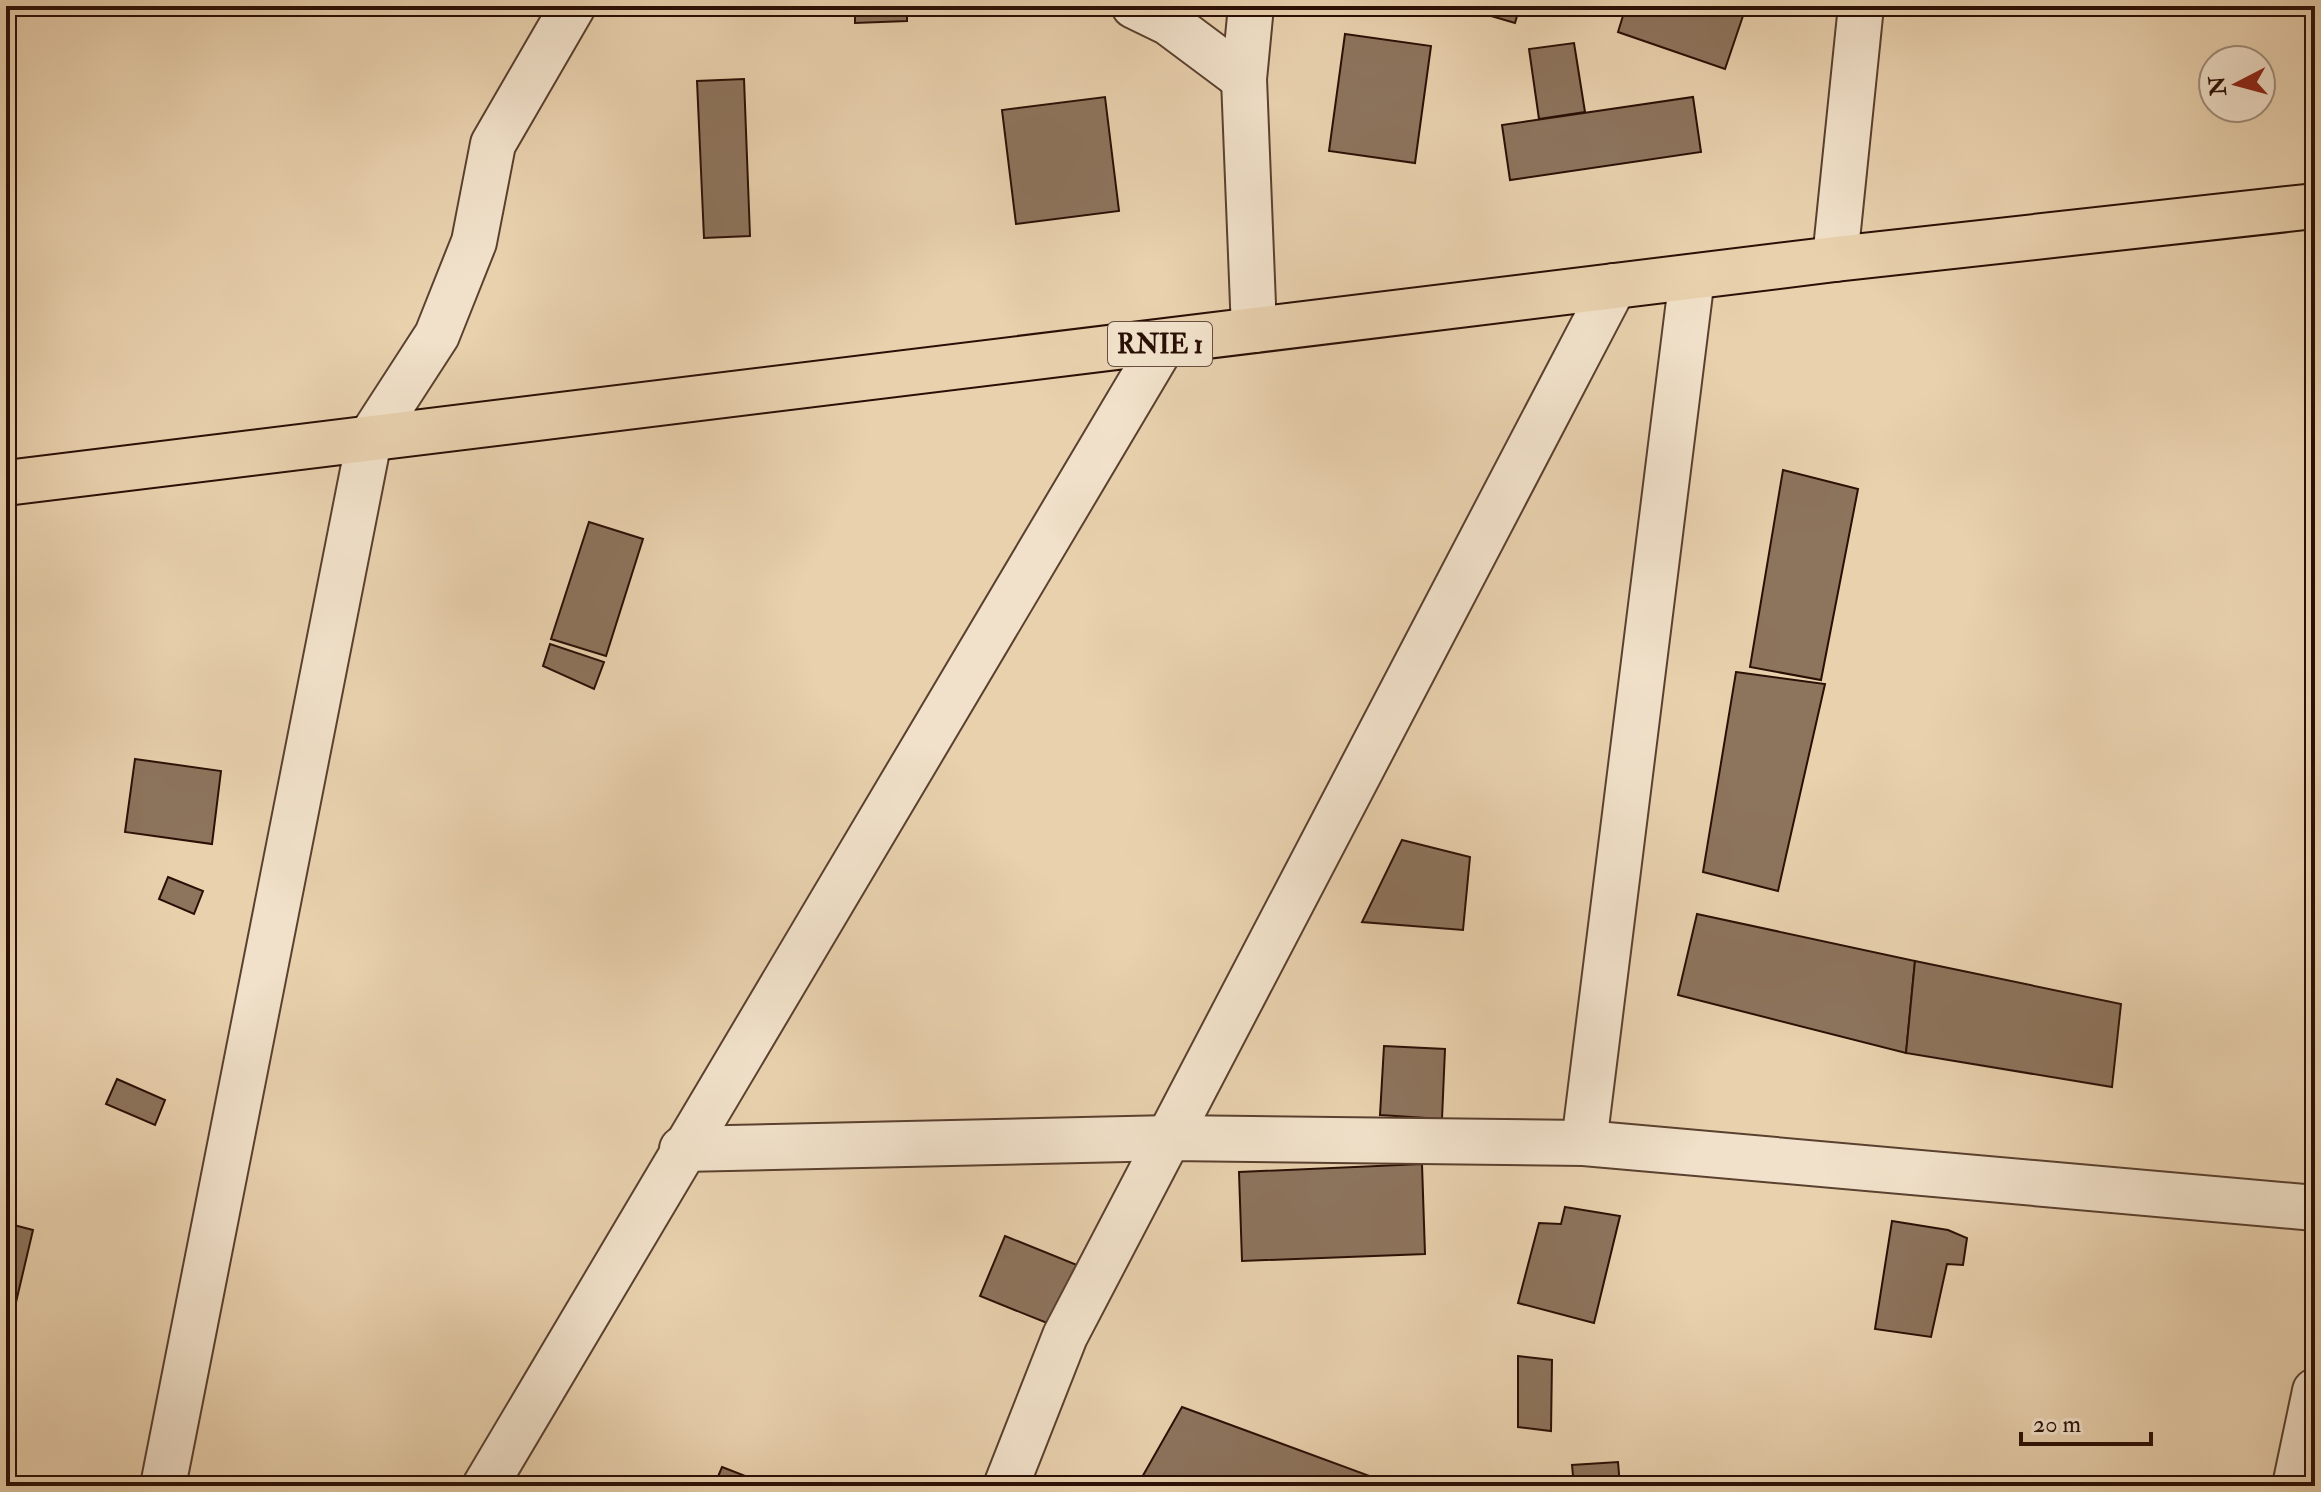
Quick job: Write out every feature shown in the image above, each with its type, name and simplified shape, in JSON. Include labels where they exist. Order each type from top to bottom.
[{"type":"highway","name":"RNIE 1","points":[[6,483],[1163,344],[1254,330],[1835,259],[2315,206]]},
{"type":"street","points":[[163,1486],[369,440],[437,335],[474,242],[493,144],[573,6]]},
{"type":"street","points":[[1134,6],[1169,23],[1244,79]]},
{"type":"street","points":[[1251,6],[1244,79],[1254,330]]},
{"type":"street","points":[[1835,259],[1861,6]]},
{"type":"street","points":[[1584,1143],[1692,277]]},
{"type":"street","points":[[1006,1486],[1065,1336],[1614,286]]},
{"type":"street","points":[[485,1486],[682,1149],[1163,344]]},
{"type":"street","points":[[682,1149],[1171,1138],[1584,1143],[2315,1208]]},
{"type":"street","points":[[2295,1486],[2315,1391]]},
{"type":"building","points":[[855,6],[907,6],[907,21],[855,23]]},
{"type":"building","points":[[1457,6],[1520,6],[1515,23]]},
{"type":"building","points":[[1626,6],[1732,6],[1745,10],[1725,69],[1618,32]]},
{"type":"building","points":[[1345,34],[1431,46],[1415,163],[1329,151]]},
{"type":"building","points":[[1574,43],[1585,112],[1539,119],[1529,49]]},
{"type":"building","points":[[744,79],[750,236],[704,238],[697,81]]},
{"type":"building","points":[[1105,97],[1119,211],[1016,224],[1002,110]]},
{"type":"building","points":[[1693,97],[1701,152],[1510,180],[1502,125]]},
{"type":"building","points":[[1783,470],[1858,489],[1821,680],[1750,667]]},
{"type":"building","points":[[589,522],[643,539],[606,656],[551,639]]},
{"type":"building","points":[[550,644],[604,662],[594,689],[543,666]]},
{"type":"building","points":[[1736,672],[1825,684],[1778,891],[1703,872]]},
{"type":"building","points":[[135,759],[221,771],[212,844],[125,832]]},
{"type":"building","points":[[1402,840],[1470,857],[1463,930],[1362,922]]},
{"type":"building","points":[[168,877],[203,891],[194,914],[159,899]]},
{"type":"building","points":[[1697,914],[1915,961],[1906,1053],[1678,995]]},
{"type":"building","points":[[1915,961],[2121,1004],[2112,1087],[1906,1053]]},
{"type":"building","points":[[6,973],[9,973],[7,1049],[6,1049]]},
{"type":"building","points":[[1384,1046],[1445,1049],[1442,1119],[1380,1115]]},
{"type":"building","points":[[117,1079],[165,1100],[155,1125],[106,1104]]},
{"type":"building","points":[[1422,1164],[1425,1254],[1242,1261],[1239,1172]]},
{"type":"building","points":[[1565,1207],[1620,1216],[1594,1323],[1518,1303],[1539,1223],[1561,1224]]},
{"type":"building","points":[[1892,1221],[1948,1230],[1967,1238],[1963,1265],[1947,1264],[1931,1337],[1875,1329]]},
{"type":"building","points":[[6,1223],[33,1230],[13,1315],[6,1313]]},
{"type":"building","points":[[1005,1236],[1077,1265],[1052,1325],[980,1296]]},
{"type":"building","points":[[1518,1356],[1552,1360],[1551,1431],[1518,1427]]},
{"type":"building","points":[[1182,1407],[1375,1478],[1371,1486],[1137,1486]]},
{"type":"building","points":[[1618,1462],[1620,1486],[1574,1486],[1572,1465]]},
{"type":"building","points":[[722,1467],[771,1486],[714,1486]]}]
